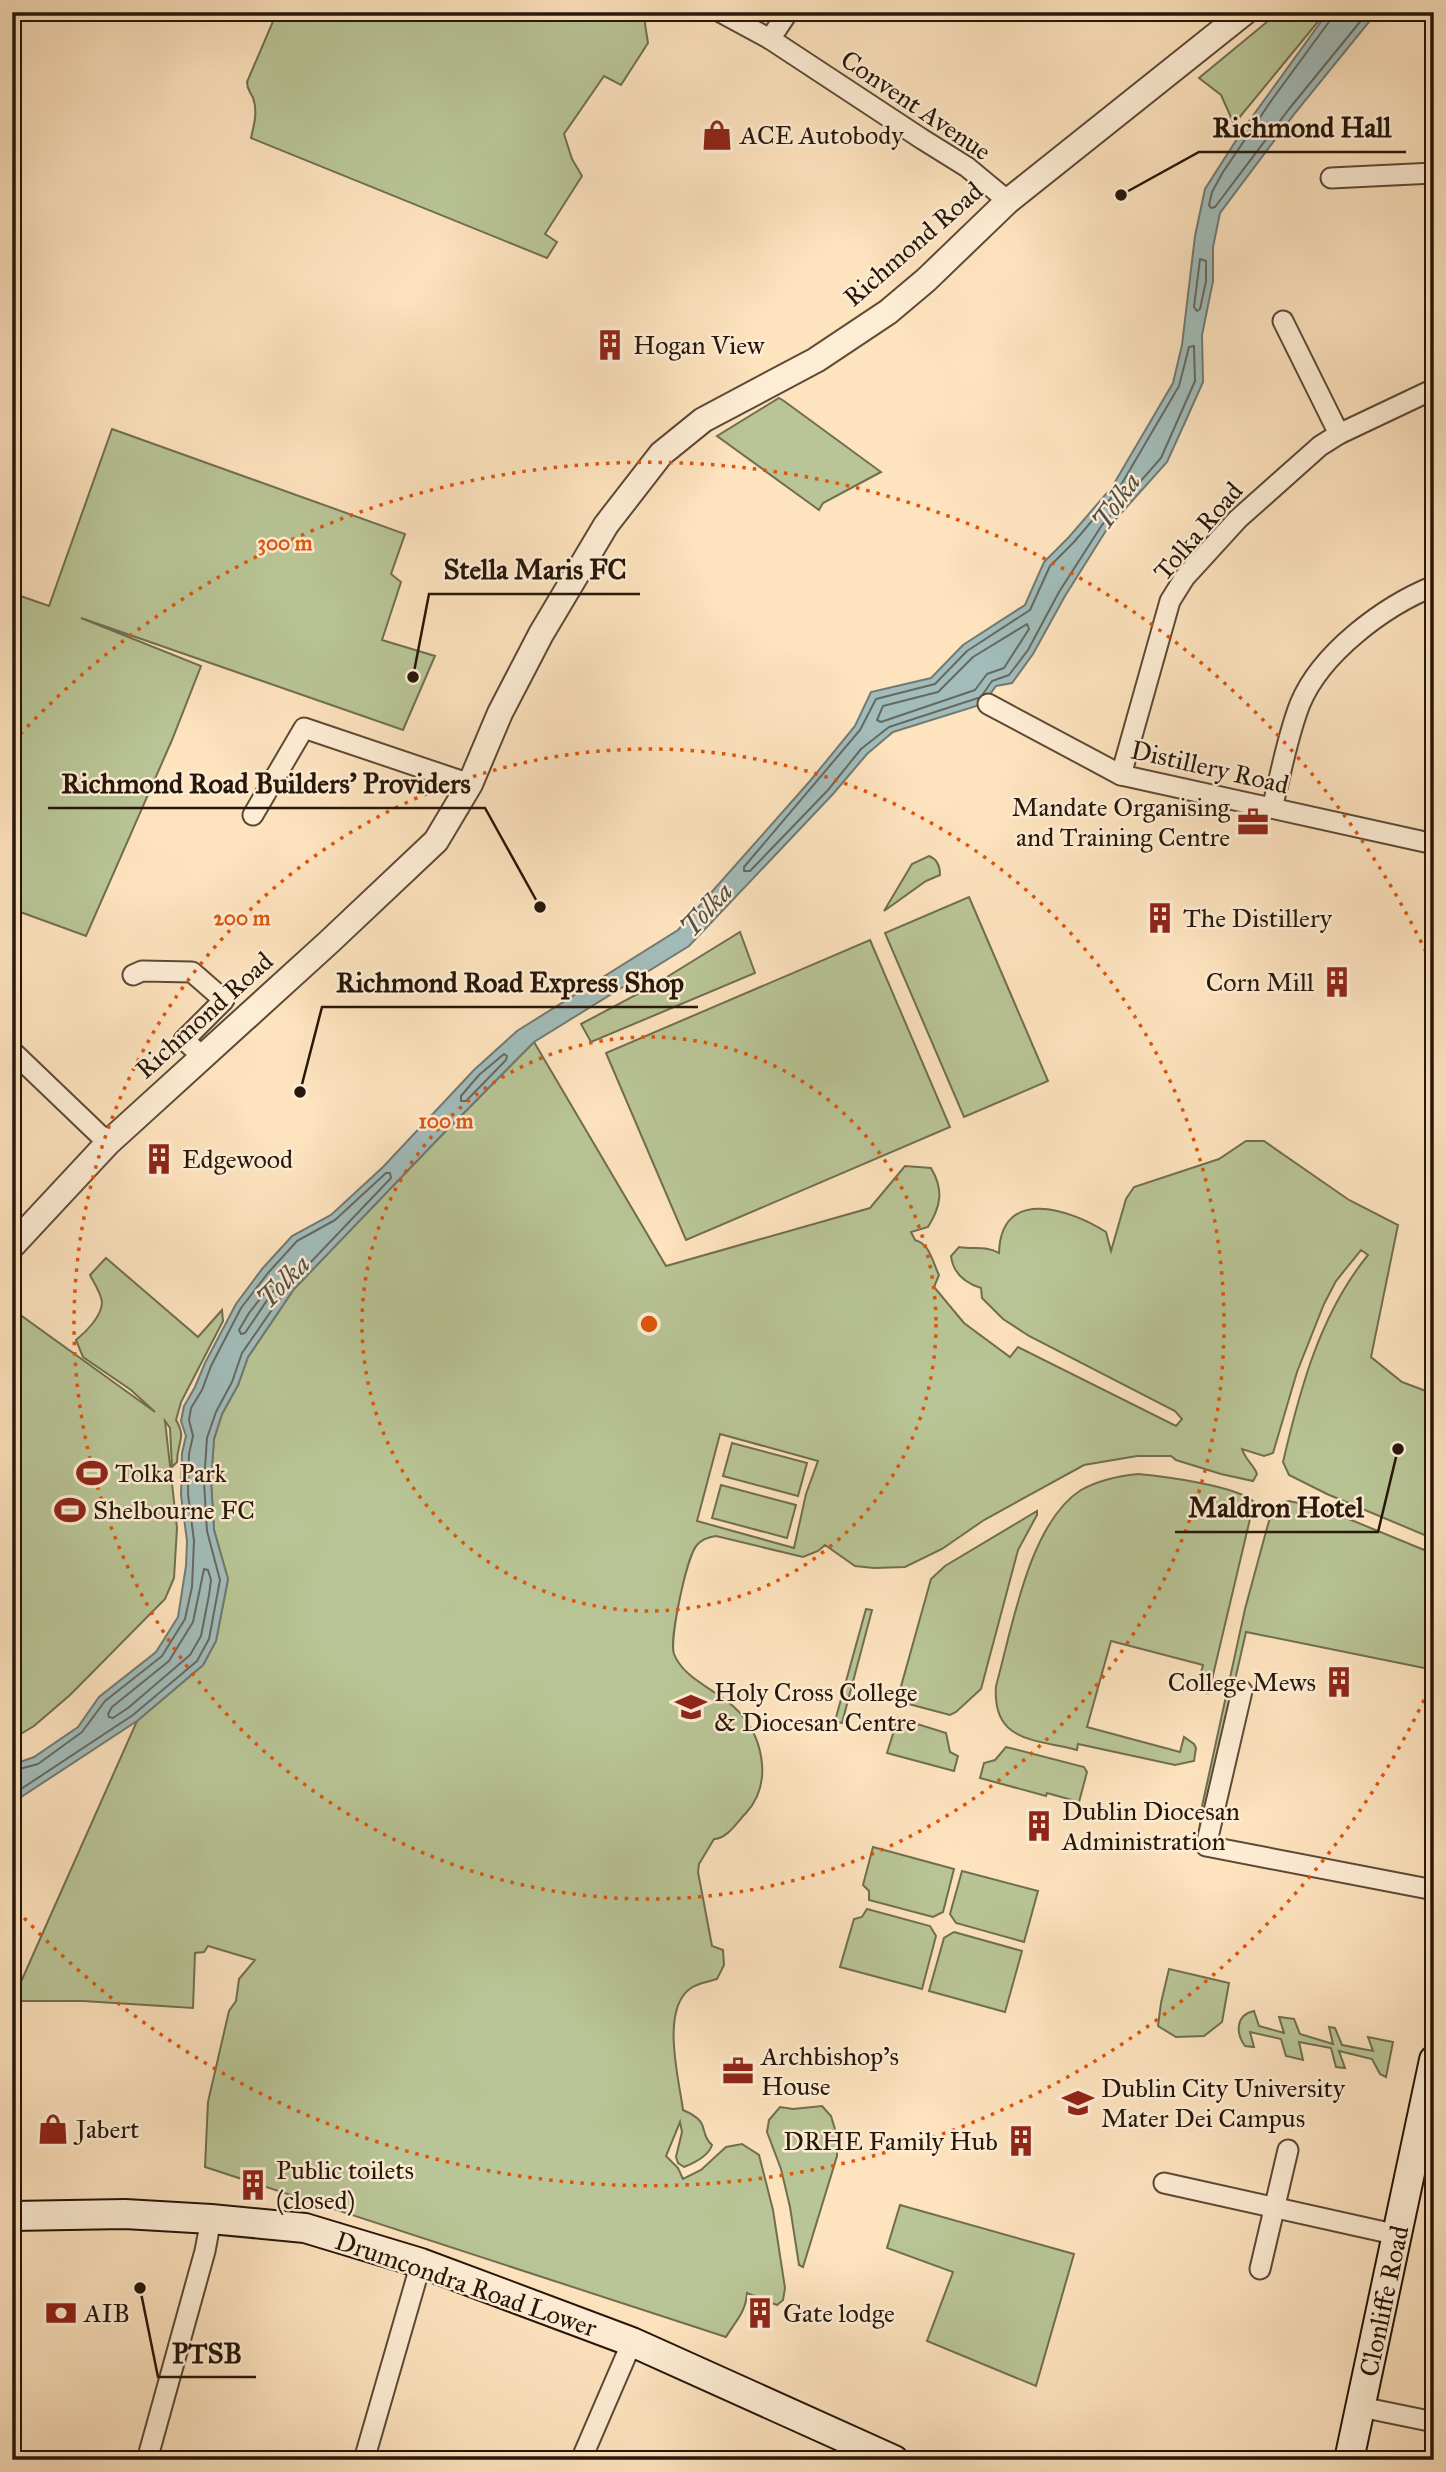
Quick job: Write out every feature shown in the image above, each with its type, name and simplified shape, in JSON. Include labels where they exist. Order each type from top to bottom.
[{"type":"main road","name":"Clonliffe Road","points":[[1349,2460],[1434,2060]]},
{"type":"main road","name":"Drumcondra Road Lower","points":[[12,2217],[95,2214],[211,2219],[305,2228],[421,2263],[632,2342],[894,2460]]},
{"type":"street","name":"Convent Avenue","points":[[720,12],[770,39],[967,167],[1008,201]]},
{"type":"street","points":[[770,39],[788,12]]},
{"type":"street","name":"Richmond Road","points":[[12,1246],[108,1143],[436,841],[470,784],[500,713],[541,634],[606,525],[661,454],[703,420],[795,372],[866,328],[926,280],[1008,201],[1245,12]]},
{"type":"street","points":[[1331,178],[1434,173]]},
{"type":"street","points":[[1283,321],[1339,434]]},
{"type":"street","name":"Tolka Road","points":[[1121,775],[1170,601],[1185,577],[1238,519],[1291,470],[1339,434],[1434,389]]},
{"type":"street","points":[[1272,808],[1300,704],[1313,678],[1351,636],[1434,586]]},
{"type":"street","name":"Distillery Road","points":[[988,704],[1121,775],[1434,844]]},
{"type":"street","points":[[253,815],[304,728],[470,784]]},
{"type":"street","points":[[133,975],[142,971],[192,972],[224,1000],[184,1040],[202,1056]]},
{"type":"street","points":[[12,1051],[108,1143]]},
{"type":"street","points":[[1242,1691],[1206,1846],[1434,1890]]},
{"type":"street","points":[[1260,2269],[1287,2150]]},
{"type":"street","points":[[1164,2182],[1398,2235]]},
{"type":"street","points":[[147,2460],[211,2219]]},
{"type":"street","points":[[364,2460],[421,2263]]},
{"type":"street","points":[[581,2460],[632,2342]]},
{"type":"street","points":[[1361,2407],[1434,2422]]},
{"type":"green space","points":[[277,12],[647,12],[645,24],[648,43],[621,85],[604,76],[564,134],[572,159],[582,176],[545,234],[557,242],[547,258],[251,138],[255,108],[247,82]]},
{"type":"green space","points":[[1279,12],[1326,12],[1234,124],[1221,95],[1199,78]]},
{"type":"green space","points":[[779,398],[881,472],[823,503],[819,510],[717,436]]},
{"type":"green space","points":[[112,429],[405,534],[391,574],[401,582],[382,640],[435,656],[403,730],[81,618],[201,666],[172,740],[86,936],[12,909],[12,593],[49,606]]},
{"type":"green space","points":[[929,856],[937,863],[940,875],[926,881],[884,911],[912,864]]},
{"type":"green space","points":[[969,897],[1048,1081],[964,1117],[885,933]]},
{"type":"green space","points":[[740,932],[755,973],[591,1042],[581,1024],[649,988]]},
{"type":"green space","points":[[870,940],[950,1127],[686,1240],[606,1053]]},
{"type":"green space","name":"Holy Cross College & Diocesan Centre","points":[[534,1042],[666,1266],[870,1208],[905,1166],[931,1168],[939,1191],[936,1212],[928,1227],[911,1232],[915,1240],[927,1249],[939,1275],[934,1287],[964,1323],[1010,1357],[1018,1347],[1176,1426],[1182,1419],[1175,1411],[1029,1336],[1003,1319],[982,1298],[981,1288],[965,1280],[957,1272],[951,1256],[959,1247],[989,1249],[999,1253],[1003,1232],[1012,1218],[1024,1211],[1040,1209],[1074,1216],[1106,1232],[1111,1251],[1126,1199],[1134,1187],[1219,1159],[1246,1141],[1264,1141],[1349,1200],[1398,1225],[1371,1357],[1402,1382],[1434,1394],[1434,1539],[1289,1475],[1283,1462],[1314,1353],[1337,1302],[1368,1255],[1361,1250],[1336,1281],[1324,1304],[1297,1372],[1273,1453],[1264,1456],[1242,1449],[1257,1474],[1253,1481],[1221,1474],[1171,1456],[1137,1456],[1084,1465],[984,1520],[942,1549],[905,1567],[855,1566],[825,1545],[803,1557],[716,1536],[697,1545],[688,1564],[680,1598],[674,1632],[674,1654],[685,1670],[734,1707],[744,1718],[758,1744],[762,1773],[755,1801],[732,1829],[714,1839],[699,1864],[698,1872],[712,1946],[723,1950],[724,1965],[717,1979],[691,1988],[682,1998],[676,2012],[674,2045],[683,2110],[698,2119],[712,2145],[692,2163],[684,2167],[678,2163],[676,2157],[682,2132],[680,2122],[666,2156],[678,2168],[683,2179],[701,2170],[726,2147],[742,2144],[759,2155],[773,2210],[785,2288],[783,2300],[777,2305],[747,2293],[742,2311],[726,2337],[205,2167],[208,2102],[229,2011],[236,2001],[239,1979],[255,1960],[208,1946],[204,1952],[195,1953],[193,2008],[83,2001],[20,2001],[20,1984],[137,1721],[203,1665],[216,1641],[228,1579],[214,1530],[211,1481],[214,1439],[222,1414],[238,1385],[248,1357],[294,1289]],"holes":[[[720,1434],[818,1461],[806,1494],[794,1548],[697,1521]]]},
{"type":"green space","name":"Tolka Park","points":[[106,1258],[198,1337],[222,1310],[223,1321],[181,1402],[176,1420],[181,1440],[177,1462],[172,1467],[170,1428],[165,1421],[177,1528],[174,1578],[165,1599],[70,1695],[34,1726],[12,1739],[12,1309],[155,1412],[131,1390],[83,1357],[76,1340],[89,1328],[99,1313],[102,1302],[90,1275]]},
{"type":"green space","points":[[732,1443],[807,1463],[798,1496],[723,1476]]},
{"type":"green space","points":[[1138,1474],[1217,1487],[1245,1496],[1254,1502],[1209,1692],[1198,1685],[1203,1665],[1111,1641],[1087,1727],[1180,1752],[1184,1737],[1196,1748],[1194,1761],[1175,1765],[1078,1744],[1077,1750],[1031,1740],[1009,1728],[1001,1718],[997,1704],[996,1686],[1016,1608],[1035,1551],[1048,1527],[1063,1506],[1081,1490],[1109,1479]]},
{"type":"green space","points":[[721,1485],[796,1505],[787,1538],[712,1518]]},
{"type":"green space","points":[[1289,1501],[1322,1508],[1434,1554],[1434,1670],[1246,1632],[1199,1837],[1201,1811],[1245,1609],[1272,1511],[1281,1503]]},
{"type":"green space","points":[[1037,1511],[1018,1550],[981,1689],[950,1715],[905,1703],[899,1695],[900,1690],[931,1579],[945,1566]]},
{"type":"green space","points":[[866,1609],[872,1610],[842,1723],[835,1721]]},
{"type":"green space","points":[[898,1718],[946,1733],[950,1752],[958,1756],[954,1771],[887,1753]]},
{"type":"green space","points":[[1006,1747],[1084,1767],[1087,1772],[1079,1802],[980,1778],[984,1763],[995,1760]]},
{"type":"green space","points":[[873,1847],[954,1869],[943,1912],[933,1917],[869,1900],[869,1891],[863,1885]]},
{"type":"green space","points":[[962,1871],[1038,1891],[1024,1942],[956,1923],[950,1914]]},
{"type":"green space","points":[[867,1909],[930,1926],[936,1936],[922,1989],[840,1967],[854,1919],[862,1917]]},
{"type":"green space","points":[[954,1932],[1022,1951],[1005,2012],[929,1991],[944,1938]]},
{"type":"green space","points":[[1169,1969],[1229,1983],[1222,2022],[1204,2036],[1176,2037],[1158,2026]]},
{"type":"green space","points":[[1254,2011],[1259,2026],[1284,2033],[1279,2017],[1294,2019],[1300,2034],[1333,2044],[1329,2027],[1335,2028],[1342,2045],[1373,2051],[1368,2037],[1393,2042],[1386,2077],[1380,2074],[1372,2059],[1339,2051],[1345,2068],[1336,2067],[1331,2048],[1299,2042],[1303,2060],[1286,2056],[1281,2039],[1250,2032],[1254,2047],[1245,2046],[1239,2031],[1240,2021],[1243,2016]]},
{"type":"green space","points":[[822,2106],[831,2116],[837,2136],[837,2156],[803,2267],[799,2265],[781,2169],[767,2132],[769,2120],[780,2107],[793,2109]]},
{"type":"green space","points":[[900,2205],[1074,2254],[1036,2386],[927,2341],[953,2272],[887,2248]]},
{"type":"water","name":"Tolka","points":[[1328,12],[1377,12],[1295,113],[1220,213],[1213,247],[1213,281],[1202,335],[1203,382],[1167,462],[1107,529],[1033,654],[1012,683],[996,686],[983,704],[893,732],[867,754],[833,794],[689,946],[534,1042],[294,1289],[248,1357],[238,1385],[222,1414],[214,1439],[211,1481],[214,1530],[228,1579],[216,1641],[203,1665],[137,1721],[12,1803],[12,1765],[34,1757],[78,1727],[99,1697],[156,1652],[178,1617],[187,1541],[181,1495],[182,1453],[186,1436],[181,1421],[184,1406],[236,1304],[262,1269],[292,1236],[331,1215],[383,1167],[474,1070],[517,1031],[678,930],[855,726],[871,692],[931,678],[963,645],[1025,605],[1044,562],[1112,487],[1173,383],[1182,345],[1195,236],[1205,189],[1244,128]]},
{"type":"place","name":"ACE Autobody","points":[[717,135]]},
{"type":"place","name":"Richmond Hall","points":[[1121,195]]},
{"type":"place","name":"Hogan View","points":[[610,345]]},
{"type":"place","name":"Stella Maris FC","points":[[413,677]]},
{"type":"place","name":"Mandate Organising and Training Centre","points":[[1253,822]]},
{"type":"place","name":"Richmond Road Builders' Providers","points":[[540,907]]},
{"type":"place","name":"The Distillery","points":[[1160,918]]},
{"type":"place","name":"Corn Mill","points":[[1337,982]]},
{"type":"place","name":"Richmond Road Express Shop","points":[[300,1092]]},
{"type":"place","name":"Edgewood","points":[[159,1159]]},
{"type":"place","name":"Maldron Hotel","points":[[1398,1449]]},
{"type":"place","name":"Tolka Park","points":[[92,1473]]},
{"type":"place","name":"Shelbourne FC","points":[[70,1510]]},
{"type":"place","name":"College Mews","points":[[1339,1682]]},
{"type":"place","name":"Holy Cross College & Diocesan Centre","points":[[691,1707]]},
{"type":"place","name":"Dublin Diocesan Administration","points":[[1039,1826]]},
{"type":"place","name":"Archbishop's House","points":[[738,2071]]},
{"type":"place","name":"Dublin City University Mater Dei Campus","points":[[1078,2103]]},
{"type":"place","name":"Jabert","points":[[53,2129]]},
{"type":"place","name":"DRHE Family Hub","points":[[1021,2141]]},
{"type":"place","name":"Public toilets (closed)","points":[[253,2185]]},
{"type":"place","name":"PTSB","points":[[140,2288]]},
{"type":"place","name":"AIB","points":[[61,2313]]},
{"type":"place","name":"Gate lodge","points":[[760,2313]]}]
